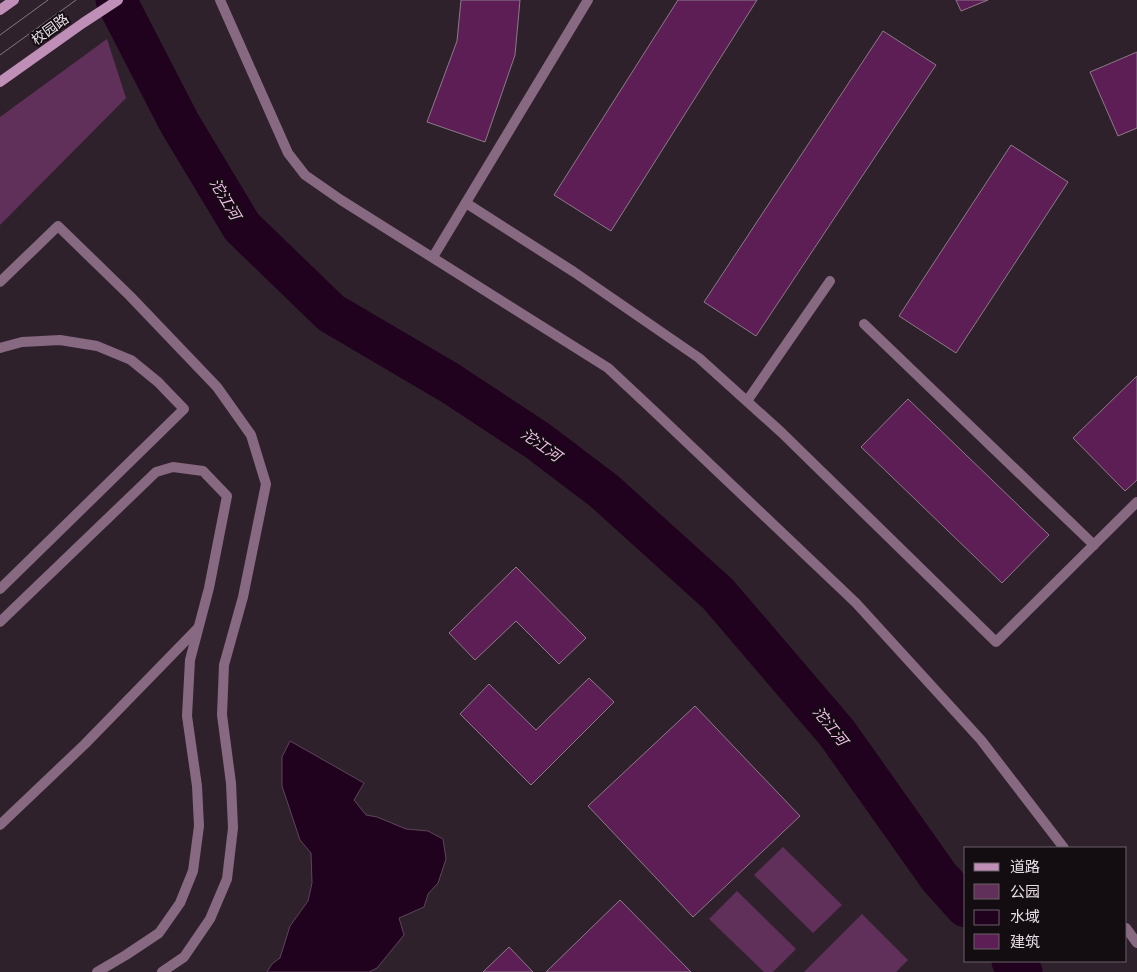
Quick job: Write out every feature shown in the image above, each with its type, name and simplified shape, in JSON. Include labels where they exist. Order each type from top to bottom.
[{"type":"street","points":[[0,10],[14,0]]},
{"type":"street","name":"校园路","points":[[0,82],[83,22],[118,0]]},
{"type":"street","points":[[220,0],[288,153],[305,175],[341,200],[608,368],[856,603],[981,740],[1063,847]]},
{"type":"street","points":[[433,257],[588,0]]},
{"type":"street","points":[[466,203],[574,272],[699,358],[781,432],[996,642],[1137,502]]},
{"type":"street","points":[[0,282],[58,226],[130,296],[217,386],[251,434],[266,484],[243,596],[224,666],[222,715],[232,783],[234,828],[227,879],[210,919],[184,957],[162,972]]},
{"type":"street","points":[[747,401],[830,281]]},
{"type":"street","points":[[864,324],[1094,545]]},
{"type":"street","points":[[0,348],[22,342],[60,340],[97,346],[131,360],[158,382],[184,409],[0,589]]},
{"type":"street","points":[[0,622],[156,472],[173,467],[204,472],[227,496],[209,588],[190,660],[187,716],[197,786],[199,826],[193,870],[180,903],[159,933],[97,972]]},
{"type":"street","points":[[0,825],[85,744],[199,627]]},
{"type":"street","points":[[1127,929],[1137,943]]},
{"type":"green space","points":[[107,39],[126,98],[0,225],[0,117]]},
{"type":"green space","points":[[783,847],[842,905],[813,933],[754,875]]},
{"type":"green space","points":[[737,891],[796,949],[773,972],[764,972],[709,919]]},
{"type":"green space","points":[[862,914],[908,960],[896,972],[804,972]]},
{"type":"water","points":[[290,741],[364,783],[354,800],[366,815],[377,817],[406,829],[428,831],[443,839],[446,859],[438,883],[428,894],[424,907],[399,918],[404,935],[377,968],[369,972],[267,972],[272,964],[280,958],[290,926],[308,901],[312,883],[311,853],[300,840],[282,786],[282,757]]},
{"type":"building","points":[[461,0],[520,0],[515,55],[485,142],[427,122],[457,41]]},
{"type":"building","points":[[678,0],[757,0],[611,231],[554,195]]},
{"type":"building","points":[[956,0],[988,0],[961,11]]},
{"type":"building","points":[[883,31],[936,65],[756,336],[704,302]]},
{"type":"building","points":[[1137,52],[1137,128],[1118,136],[1090,72]]},
{"type":"building","points":[[1011,145],[1068,182],[956,353],[899,316]]},
{"type":"building","points":[[1137,376],[1137,480],[1125,491],[1073,438]]},
{"type":"building","points":[[908,399],[1049,535],[1002,583],[861,447]]},
{"type":"building","points":[[516,567],[586,638],[559,664],[516,621],[475,660],[449,633]]},
{"type":"building","points":[[589,678],[614,702],[531,785],[460,714],[489,684],[536,730]]},
{"type":"building","points":[[695,706],[800,816],[693,917],[588,806]]},
{"type":"building","points":[[620,900],[691,972],[546,972]]},
{"type":"building","points":[[509,947],[533,972],[483,972]]},
{"type":"waterway","name":"沱江河","points":[[116,0],[180,124],[242,227],[331,313],[450,383],[538,441],[604,491],[718,594],[837,733],[939,877],[964,905]]},
{"type":"waterway","name":"沱江河","points":[[1013,962],[1022,972]]},
{"type":"tram line","points":[[0,35],[48,0]]},
{"type":"tram line","points":[[0,55],[76,0]]}]
